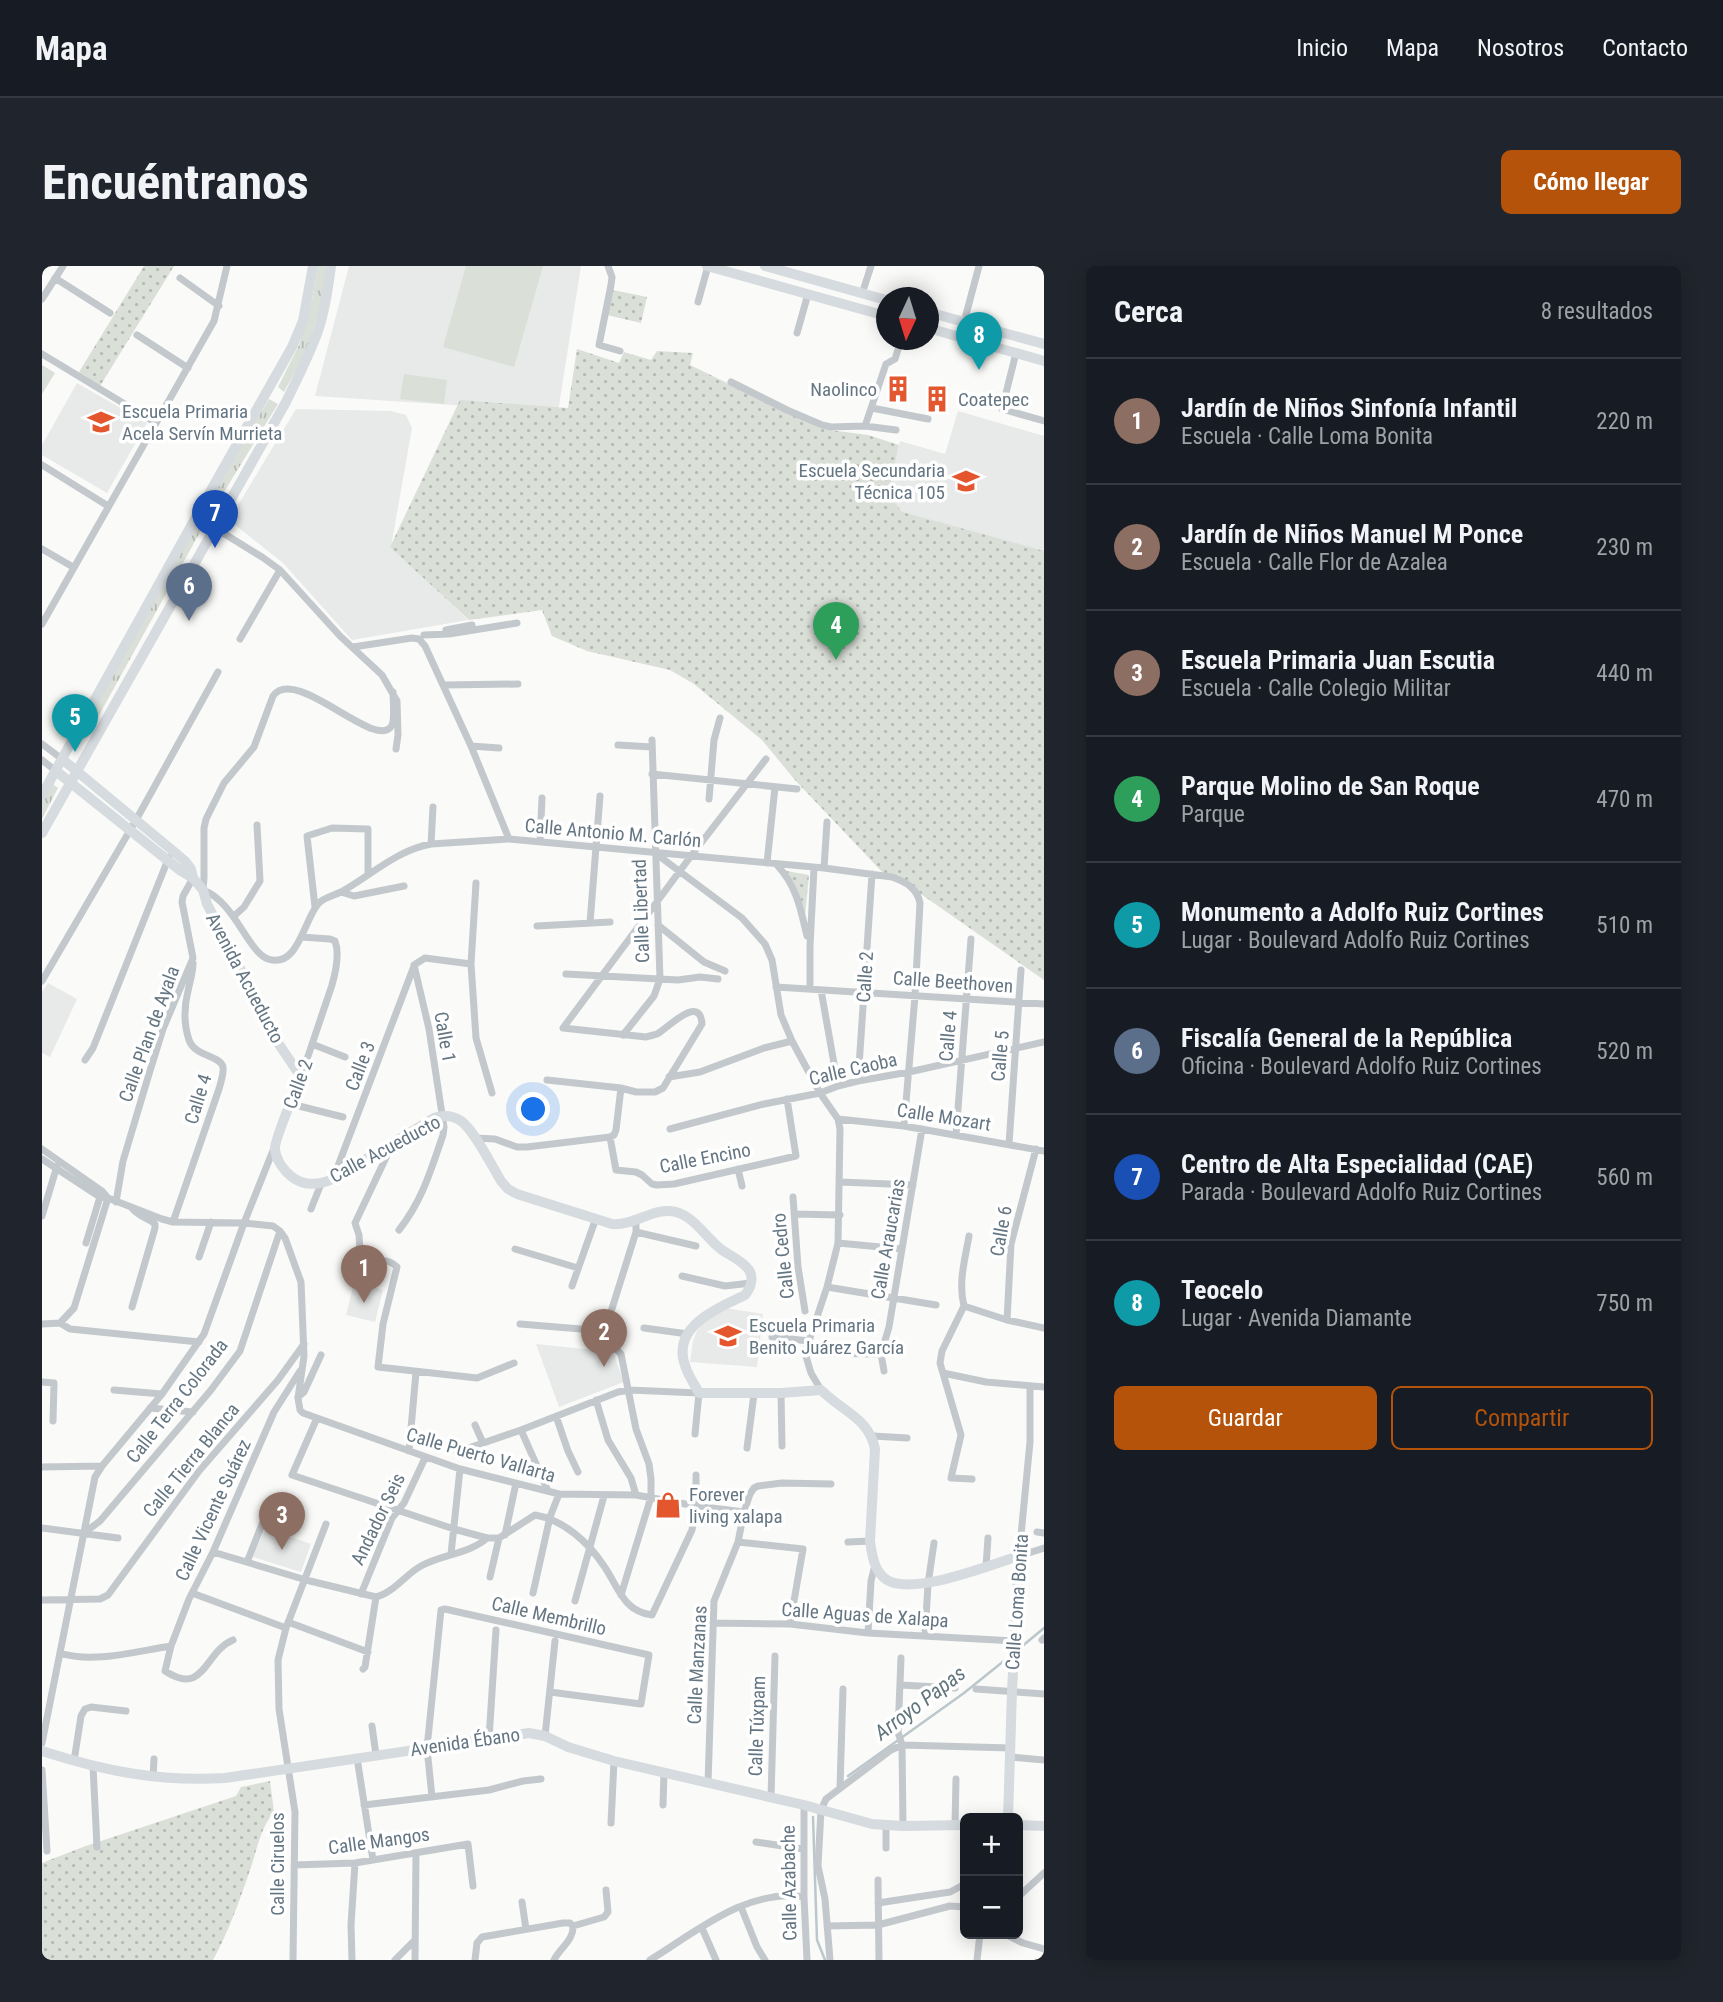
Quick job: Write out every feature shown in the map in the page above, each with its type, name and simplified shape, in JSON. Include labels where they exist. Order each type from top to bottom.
[{"type":"main road","points":[[42,795],[292,347],[303,321],[313,266]]},
{"type":"main road","points":[[42,833],[286,402],[308,356],[325,305],[331,266]]},
{"type":"main road","points":[[708,266],[876,313]]},
{"type":"main road","points":[[765,266],[876,297]]},
{"type":"main road","points":[[791,289],[794,274]]},
{"type":"main road","points":[[939,315],[1044,344]]},
{"type":"main road","points":[[939,331],[1044,361]]},
{"type":"main road","name":"Avenida Acueducto","points":[[62,759],[172,850],[191,869],[193,878]]},
{"type":"main road","name":"Avenida Acueducto","points":[[56,771],[193,878],[202,890],[264,1022],[301,1077]]},
{"type":"main road","name":"Calle 2","points":[[274,1148],[301,1077]]},
{"type":"main road","name":"Calle Acueducto","points":[[274,1148],[278,1161],[293,1178],[310,1184],[321,1184],[392,1145],[434,1118],[451,1117],[462,1122],[508,1189],[517,1194],[620,1224],[660,1211],[674,1211],[688,1217],[711,1241],[747,1267],[751,1274],[751,1283]]},
{"type":"main road","points":[[751,1283],[745,1295],[702,1317],[688,1334],[683,1358],[699,1393],[754,1394],[821,1390],[866,1425],[873,1436],[876,1462],[870,1541],[875,1564],[880,1574],[888,1581],[899,1584],[928,1584],[1019,1556]]},
{"type":"main road","name":"Calle Loma Bonita","points":[[1008,1813],[1019,1556]]},
{"type":"main road","name":"Avenida Ébano","points":[[42,1751],[93,1766],[153,1777],[202,1779],[225,1778],[521,1733],[545,1736],[568,1747],[614,1761],[804,1805],[856,1821],[886,1826],[960,1825]]},
{"type":"main road","points":[[1023,1825],[1044,1826]]},
{"type":"street","points":[[42,299],[63,266]]},
{"type":"street","points":[[42,624],[214,321],[227,266]]},
{"type":"street","points":[[608,266],[612,277],[599,345],[620,351]]},
{"type":"street","points":[[698,302],[708,266]]},
{"type":"street","points":[[862,294],[870,266]]},
{"type":"street","points":[[960,337],[979,266]]},
{"type":"street","points":[[55,278],[110,313]]},
{"type":"street","points":[[180,278],[219,306]]},
{"type":"street","points":[[797,333],[808,294]]},
{"type":"street","points":[[137,335],[188,368]]},
{"type":"street","points":[[865,426],[886,364],[895,359],[898,350]]},
{"type":"street","points":[[1016,353],[1002,409],[1044,421]]},
{"type":"street","points":[[42,354],[156,423]]},
{"type":"street","points":[[731,382],[822,425],[896,430]]},
{"type":"street","points":[[872,408],[928,419]]},
{"type":"street","points":[[42,465],[108,506]]},
{"type":"street","points":[[215,528],[281,570],[340,636],[382,675],[397,701],[396,749]]},
{"type":"street","points":[[42,549],[74,567]]},
{"type":"street","points":[[240,639],[281,570]]},
{"type":"street","points":[[354,648],[517,623]]},
{"type":"street","points":[[422,637],[472,625]]},
{"type":"street","points":[[422,637],[509,839]]},
{"type":"street","points":[[42,981],[218,672]]},
{"type":"street","points":[[444,685],[518,684]]},
{"type":"street","points":[[368,873],[368,829],[332,828],[307,836],[315,907],[302,937],[287,957],[269,959],[258,951],[234,916],[214,894],[202,890],[204,828],[223,783],[254,747],[276,691],[303,691],[354,721],[384,731],[392,725],[393,692]]},
{"type":"street","points":[[709,799],[714,740],[720,718]]},
{"type":"street","name":"Calle Libertad","points":[[618,745],[652,743],[660,979],[654,996],[622,1035]]},
{"type":"street","name":"Avenida Acueducto","points":[[42,744],[62,759]]},
{"type":"street","points":[[471,746],[499,748]]},
{"type":"street","points":[[547,1080],[636,1092],[659,1092],[702,1024],[698,1013],[685,1013],[656,1035],[646,1037],[563,1028],[765,759]]},
{"type":"street","name":"Avenida Acueducto","points":[[42,760],[56,771]]},
{"type":"street","points":[[652,774],[797,789]]},
{"type":"street","points":[[767,863],[775,787]]},
{"type":"street","points":[[590,923],[600,796]]},
{"type":"street","points":[[540,842],[542,798]]},
{"type":"street","points":[[431,844],[433,807]]},
{"type":"street","points":[[824,868],[827,822]]},
{"type":"street","points":[[234,916],[244,907],[260,881],[257,825]]},
{"type":"street","name":"Calle Antonio M. Carlón","points":[[315,907],[322,900],[341,892],[368,873],[420,846],[509,839],[872,874],[902,881],[918,894],[920,903],[915,996]]},
{"type":"street","points":[[85,1060],[93,1048],[172,850]]},
{"type":"street","points":[[654,853],[742,918],[765,944],[772,960],[781,1015],[820,1093],[838,1119],[838,1243],[806,1353],[811,1373],[821,1390]]},
{"type":"street","points":[[776,864],[789,878],[798,895],[810,946]]},
{"type":"street","points":[[810,989],[814,867]]},
{"type":"street","name":"Calle 2","points":[[859,1081],[872,874]]},
{"type":"street","name":"Calle Plan de Ayala","points":[[116,1202],[123,1161],[149,1074],[163,1030],[192,958],[182,902],[193,878]]},
{"type":"street","points":[[476,883],[471,964],[476,1038],[492,1093]]},
{"type":"street","points":[[341,892],[354,896],[404,886]]},
{"type":"street","points":[[537,926],[610,922]]},
{"type":"street","points":[[658,925],[704,962],[725,971]]},
{"type":"street","name":"Calle 2","points":[[301,1077],[336,971],[337,946],[335,941],[330,939],[302,937]]},
{"type":"street","name":"Calle 4","points":[[956,1135],[971,939]]},
{"type":"street","name":"Calle 4","points":[[173,1222],[223,1069],[218,1060],[196,1051],[188,1034],[185,1006],[193,970],[192,958]]},
{"type":"street","points":[[414,965],[425,958],[471,964]]},
{"type":"street","name":"Calle 1","points":[[399,1230],[420,1200],[444,1127],[429,1029],[414,965]]},
{"type":"street","name":"Calle 3","points":[[333,1179],[414,965]]},
{"type":"street","name":"Calle 5","points":[[1009,1144],[1021,970]]},
{"type":"street","points":[[566,974],[678,980],[700,977],[718,979]]},
{"type":"street","name":"Calle Beethoven","points":[[776,988],[1044,1004]]},
{"type":"street","points":[[821,990],[838,1086]]},
{"type":"street","points":[[904,1126],[915,996]]},
{"type":"street","points":[[669,1077],[700,1072],[764,1048],[792,1041]]},
{"type":"street","name":"Calle Caoba","points":[[670,1129],[859,1081],[1044,1042]]},
{"type":"street","points":[[312,1044],[345,1057]]},
{"type":"street","points":[[474,1138],[495,1139],[517,1147],[527,1147],[612,1136],[621,1088]]},
{"type":"street","name":"Calle Encino","points":[[612,1136],[616,1170],[636,1172],[652,1184],[674,1184],[796,1156],[787,1099]]},
{"type":"street","points":[[290,1104],[343,1116]]},
{"type":"street","name":"Calle Mozart","points":[[838,1119],[904,1126],[1040,1150]]},
{"type":"street","name":"Calle Araucarias","points":[[881,1354],[889,1327],[922,1129]]},
{"type":"street","points":[[392,1145],[355,1223],[359,1234],[361,1267],[377,1260],[394,1263],[397,1267],[383,1324],[378,1367],[477,1378],[514,1363]]},
{"type":"street","name":"Calle 2","points":[[42,1744],[93,1482],[102,1466],[162,1394],[204,1334],[274,1148]]},
{"type":"street","points":[[42,1149],[58,1165]]},
{"type":"street","name":"Calle 6","points":[[1007,1320],[1015,1225],[1040,1150]]},
{"type":"street","points":[[42,1159],[58,1165],[102,1191],[104,1197],[74,1308],[60,1323]]},
{"type":"street","points":[[42,1216],[58,1165]]},
{"type":"street","points":[[738,1169],[742,1186]]},
{"type":"street","points":[[840,1182],[913,1185]]},
{"type":"street","points":[[312,1209],[321,1184]]},
{"type":"street","points":[[104,1197],[173,1222],[244,1223],[273,1226],[280,1231],[302,1282],[304,1343],[298,1398]]},
{"type":"street","points":[[86,1243],[104,1197]]},
{"type":"street","name":"Calle Cedro","points":[[793,1197],[798,1267],[805,1311]]},
{"type":"street","points":[[131,1207],[136,1215],[155,1224],[132,1307]]},
{"type":"street","points":[[794,1214],[840,1215]]},
{"type":"street","points":[[572,1286],[596,1218]]},
{"type":"street","points":[[621,1595],[651,1497],[649,1464],[636,1429],[621,1354],[605,1338],[605,1331],[636,1232],[636,1221]]},
{"type":"street","points":[[199,1257],[211,1222]]},
{"type":"street","name":"Calle Terra Colorada","points":[[84,1533],[100,1521],[193,1412],[240,1351],[280,1231]]},
{"type":"street","points":[[636,1232],[696,1246]]},
{"type":"street","points":[[969,1236],[962,1283],[964,1306],[942,1352],[940,1363],[961,1435],[951,1478],[972,1479]]},
{"type":"street","points":[[838,1243],[902,1249]]},
{"type":"street","points":[[515,1249],[578,1268]]},
{"type":"street","points":[[682,1276],[725,1286],[751,1283]]},
{"type":"street","points":[[827,1287],[936,1304]]},
{"type":"street","points":[[964,1306],[1044,1328]]},
{"type":"street","points":[[42,1324],[60,1323],[71,1329],[199,1342]]},
{"type":"street","points":[[520,1324],[605,1331]]},
{"type":"street","points":[[644,1328],[688,1334]]},
{"type":"street","points":[[772,1338],[808,1341]]},
{"type":"street","name":"Calle Tierra Blanca","points":[[71,1600],[104,1598],[199,1471],[278,1380],[304,1343]]},
{"type":"street","points":[[806,1353],[881,1354],[884,1371]]},
{"type":"street","points":[[298,1398],[304,1392],[321,1355]]},
{"type":"street","name":"Calle Vicente Suárez","points":[[233,1640],[220,1646],[198,1676],[185,1679],[165,1671],[171,1646],[192,1593],[213,1552],[274,1412],[302,1368]]},
{"type":"street","points":[[409,1451],[416,1372]]},
{"type":"street","points":[[943,1373],[986,1382],[1044,1387]]},
{"type":"street","points":[[42,1382],[54,1383],[53,1421]]},
{"type":"street","name":"Calle Loma Bonita","points":[[1019,1556],[1030,1442],[1030,1386]]},
{"type":"street","points":[[114,1390],[162,1394]]},
{"type":"street","points":[[457,1452],[629,1390],[699,1393],[695,1434]]},
{"type":"street","points":[[781,1393],[782,1446]]},
{"type":"street","points":[[747,1448],[754,1394]]},
{"type":"street","name":"Calle Puerto Vallarta","points":[[298,1398],[303,1413],[460,1469],[559,1494],[636,1495],[744,1512]]},
{"type":"street","points":[[596,1400],[608,1440],[631,1478],[636,1495]]},
{"type":"street","points":[[150,1408],[193,1412]]},
{"type":"street","points":[[556,1416],[578,1472]]},
{"type":"street","points":[[317,1418],[292,1475],[487,1538],[502,1537],[535,1515],[550,1517],[569,1529],[589,1548],[604,1566],[621,1595],[640,1614],[652,1615],[692,1530],[696,1506],[696,1475]]},
{"type":"street","points":[[475,1425],[483,1443]]},
{"type":"street","points":[[521,1430],[548,1491]]},
{"type":"street","points":[[873,1436],[907,1438]]},
{"type":"street","name":"Andador Seis","points":[[361,1594],[393,1518],[404,1503],[425,1458]]},
{"type":"street","points":[[42,1467],[102,1466]]},
{"type":"street","points":[[451,1554],[460,1469]]},
{"type":"street","points":[[490,1577],[516,1483]]},
{"type":"street","name":"Calle Manzanas","points":[[708,1783],[714,1601],[738,1542],[744,1512],[754,1488],[782,1483],[831,1484]]},
{"type":"street","points":[[533,1593],[550,1517],[559,1494]]},
{"type":"street","points":[[575,1601],[604,1496]]},
{"type":"street","points":[[247,1562],[271,1502]]},
{"type":"street","name":"Calle Ciruelos","points":[[293,1960],[295,1812],[279,1709],[278,1660],[287,1625],[326,1524]]},
{"type":"street","points":[[42,1528],[118,1538]]},
{"type":"street","points":[[213,1552],[306,1580],[376,1597],[385,1594],[420,1567],[477,1546],[487,1538]]},
{"type":"street","points":[[986,1566],[988,1538]]},
{"type":"street","points":[[848,1542],[870,1541]]},
{"type":"street","points":[[738,1542],[803,1549],[790,1624]]},
{"type":"street","points":[[925,1635],[934,1544]]},
{"type":"street","points":[[1019,1556],[1044,1548]]},
{"type":"street","points":[[868,1633],[870,1581],[875,1564]]},
{"type":"street","points":[[192,1593],[368,1652]]},
{"type":"street","points":[[363,1670],[376,1597]]},
{"type":"street","points":[[42,1600],[71,1600]]},
{"type":"street","name":"Calle Membrillo","points":[[426,1748],[441,1610],[501,1620],[649,1655],[641,1704],[550,1692]]},
{"type":"street","name":"Calle Aguas de Xalapa","points":[[713,1623],[790,1624],[868,1633],[1015,1641]]},
{"type":"street","points":[[489,1739],[496,1630]]},
{"type":"street","points":[[545,1736],[555,1641]]},
{"type":"street","points":[[60,1653],[79,1658],[96,1657],[171,1646]]},
{"type":"street","name":"Calle Túxpam","points":[[771,1798],[775,1656]]},
{"type":"street","points":[[901,1658],[903,1826]]},
{"type":"street","points":[[901,1685],[956,1688]]},
{"type":"street","points":[[840,1787],[843,1689]]},
{"type":"street","points":[[976,1689],[1044,1694]]},
{"type":"street","points":[[74,1761],[81,1716],[85,1709],[92,1707],[126,1711]]},
{"type":"street","points":[[372,1726],[376,1755]]},
{"type":"street","points":[[900,1741],[1011,1752],[1044,1760]]},
{"type":"street","points":[[830,1960],[825,1899],[818,1866],[821,1810],[826,1799],[900,1741]]},
{"type":"street","points":[[426,1748],[432,1797]]},
{"type":"street","points":[[357,1758],[373,1860]]},
{"type":"street","points":[[153,1777],[155,1759]]},
{"type":"street","points":[[611,1824],[614,1761]]},
{"type":"street","points":[[93,1766],[97,1847]]},
{"type":"street","points":[[42,1770],[47,1851]]},
{"type":"street","points":[[663,1805],[664,1773]]},
{"type":"street","points":[[364,1805],[489,1790],[523,1780],[541,1779]]},
{"type":"street","points":[[956,1779],[960,1825]]},
{"type":"street","name":"Calle Azabache","points":[[804,1805],[807,1960]]},
{"type":"street","points":[[886,1826],[886,1848]]},
{"type":"street","points":[[755,1842],[803,1849]]},
{"type":"street","name":"Calle Mangos","points":[[294,1865],[355,1863],[468,1844],[473,1886]]},
{"type":"street","points":[[415,1960],[416,1853]]},
{"type":"street","points":[[352,1960],[355,1863]]},
{"type":"street","points":[[1023,1892],[1044,1873]]},
{"type":"street","points":[[878,1881],[879,1960]]},
{"type":"street","points":[[878,1903],[950,1892],[960,1887]]},
{"type":"street","points":[[573,1926],[604,1916],[608,1912],[606,1890]]},
{"type":"street","points":[[650,1960],[660,1957],[702,1928],[763,1897],[788,1894],[804,1897]]},
{"type":"street","points":[[522,1902],[526,1929]]},
{"type":"street","points":[[827,1926],[878,1925],[950,1906],[960,1907]]},
{"type":"street","points":[[741,1907],[765,1960]]},
{"type":"street","points":[[475,1960],[477,1943],[482,1937],[563,1923],[573,1926]]},
{"type":"street","points":[[554,1960],[570,1939],[573,1926]]},
{"type":"street","points":[[702,1928],[716,1960]]},
{"type":"street","points":[[977,1960],[979,1939]]},
{"type":"street","points":[[1015,1939],[1044,1949]]},
{"type":"street","points":[[395,1960],[415,1940]]},
{"type":"shaded area","points":[[349,266],[581,266],[558,412],[315,396]]},
{"type":"shaded area","points":[[77,383],[147,423],[107,493],[42,455],[42,445]]},
{"type":"shaded area","points":[[296,409],[391,411],[406,415],[412,428],[391,547],[468,620],[352,640],[283,563],[229,520]]},
{"type":"shaded area","name":"Escuela Secundaria Técnica 105","points":[[958,411],[1044,436],[1044,555],[881,508],[900,441],[945,454]]},
{"type":"shaded area","points":[[48,983],[77,999],[50,1057],[42,1053],[42,992]]},
{"type":"shaded area","points":[[354,1283],[383,1290],[375,1322],[346,1315]]},
{"type":"shaded area","name":"Escuela Primaria Benito Juárez García","points":[[725,1308],[763,1314],[757,1367],[690,1362],[697,1331],[705,1320]]},
{"type":"shaded area","points":[[536,1344],[613,1352],[624,1382],[559,1407]]},
{"type":"shaded area","points":[[265,1528],[311,1544],[301,1572],[253,1557]]},
{"type":"green space","points":[[144,266],[174,266],[100,386],[79,372]]},
{"type":"green space","points":[[318,266],[328,266],[321,304],[307,350],[284,392],[278,387],[299,345],[312,300]]},
{"type":"green space","points":[[466,266],[543,266],[514,367],[443,347]]},
{"type":"green space","points":[[613,290],[647,297],[641,323],[607,315]]},
{"type":"green space","points":[[577,349],[619,363],[624,352],[651,360],[657,351],[693,353],[690,365],[822,429],[868,435],[899,445],[888,494],[902,512],[1044,551],[1044,980],[915,890],[885,875],[795,780],[762,740],[694,684],[670,670],[587,651],[552,636],[542,610],[469,620],[390,547],[460,400],[568,408]]},
{"type":"green space","points":[[42,365],[55,373],[42,394]]},
{"type":"green space","points":[[404,374],[447,380],[444,404],[400,399]]},
{"type":"green space","points":[[269,399],[278,404],[205,523],[87,737],[81,732]]},
{"type":"green space","points":[[50,782],[58,788],[42,819],[42,796]]},
{"type":"green space","points":[[781,870],[809,875],[804,927],[798,897]]},
{"type":"green space","points":[[270,1781],[274,1812],[262,1833],[237,1906],[213,1960],[42,1960],[42,1863],[236,1796],[241,1787]]},
{"type":"waterway","name":"Arroyo Papas","points":[[1020,1648],[1044,1628]]},
{"type":"waterway","name":"Arroyo Papas","points":[[848,1776],[964,1693],[1010,1656]]},
{"type":"waterway","name":"Arroyo Papas","points":[[813,1817],[817,1940],[825,1960]]},
{"type":"place","name":"Teocelo","points":[[979,370]]},
{"type":"place","name":"Naolinco","points":[[898,389]]},
{"type":"place","name":"Coatepec","points":[[937,399]]},
{"type":"place","name":"Escuela Primaria Acela Servín Murrieta","points":[[101,422]]},
{"type":"place","name":"Escuela Secundaria Técnica 105","points":[[966,481]]},
{"type":"place","name":"Centro de Alta Especialidad (CAE)","points":[[215,548]]},
{"type":"place","name":"Fiscalía General de la República","points":[[189,621]]},
{"type":"place","name":"Parque Molino de San Roque","points":[[836,660]]},
{"type":"place","name":"Monumento a Adolfo Ruiz Cortines","points":[[75,752]]},
{"type":"place","name":"Jardín de Niños Sinfonía Infantil","points":[[364,1303]]},
{"type":"place","name":"Escuela Primaria Benito Juárez García","points":[[728,1336]]},
{"type":"place","name":"Jardín de Niños Manuel M Ponce","points":[[604,1367]]},
{"type":"place","name":"Forever living xalapa","points":[[668,1505]]},
{"type":"place","name":"Escuela Primaria Juan Escutia","points":[[282,1550]]}]
